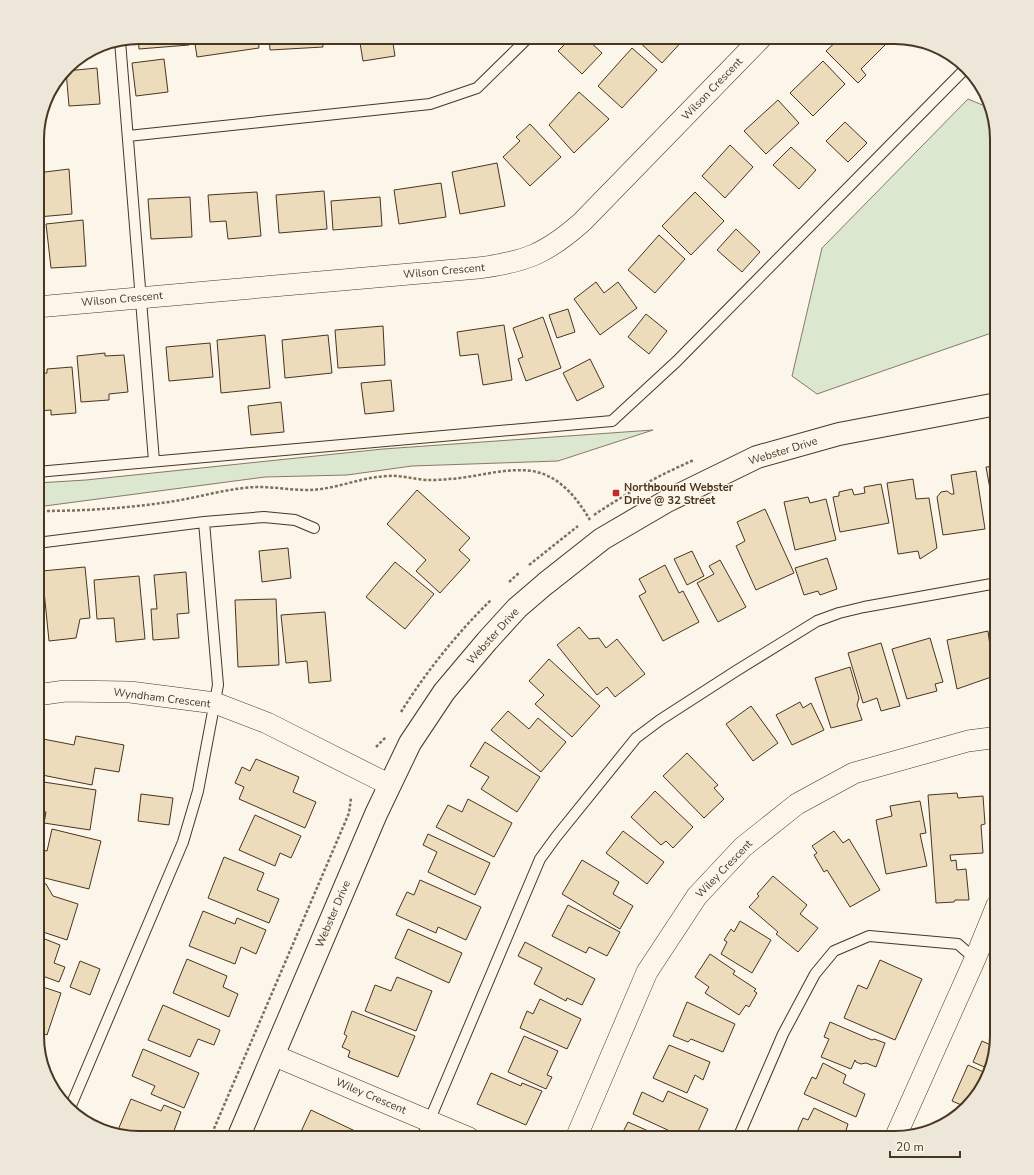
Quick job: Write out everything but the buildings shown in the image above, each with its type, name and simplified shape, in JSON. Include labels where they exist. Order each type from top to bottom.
[{"type":"street","name":"Wilson Crescent","points":[[44,305],[478,268],[517,262],[550,248],[566,237],[755,44]]},
{"type":"street","name":"Webster Drive","points":[[241,1131],[390,785],[410,743],[444,692],[517,608],[602,539],[667,501],[757,457],[839,434],[990,405]]},
{"type":"street","name":"Wyndham Crescent","points":[[44,694],[65,691],[130,692],[214,703],[267,723],[390,785]]},
{"type":"street","name":"Wiley Crescent","points":[[579,1131],[647,972],[697,896],[743,847],[797,804],[854,773],[968,741],[990,738]]},
{"type":"street","points":[[898,1131],[990,922]]},
{"type":"street","name":"Wiley Crescent","points":[[273,1055],[425,1129]]},
{"type":"lane","points":[[128,136],[430,104],[477,88],[522,44]]},
{"type":"lane","points":[[120,46],[154,461]]},
{"type":"lane","points":[[44,471],[612,421],[676,361],[962,72]]},
{"type":"lane","points":[[44,542],[204,522],[264,517],[295,520],[314,528]]},
{"type":"lane","points":[[72,1103],[183,842],[198,791],[218,685],[204,522]]},
{"type":"lane","points":[[425,1129],[540,859],[636,738],[660,720],[729,675],[816,621],[839,613],[864,607],[990,585]]},
{"type":"lane","points":[[741,1131],[783,1034],[815,974],[834,951],[869,936],[958,944],[975,959]]},
{"type":"path","points":[[44,511],[71,511],[161,503],[245,488],[269,487],[307,490],[320,489],[387,476],[401,476],[426,480],[532,471],[544,474],[567,489],[578,501],[589,518]]},
{"type":"path","points":[[213,1131],[349,812],[351,798]]},
{"type":"green space","points":[[968,99],[984,106],[990,132],[990,333],[817,394],[792,376],[822,248]]},
{"type":"green space","points":[[653,430],[558,461],[412,466],[347,475],[265,477],[44,506],[44,483],[86,480],[383,449]]},
{"type":"place","name":"Northbound Webster Drive @ 32 Street","points":[[616,493]]}]
